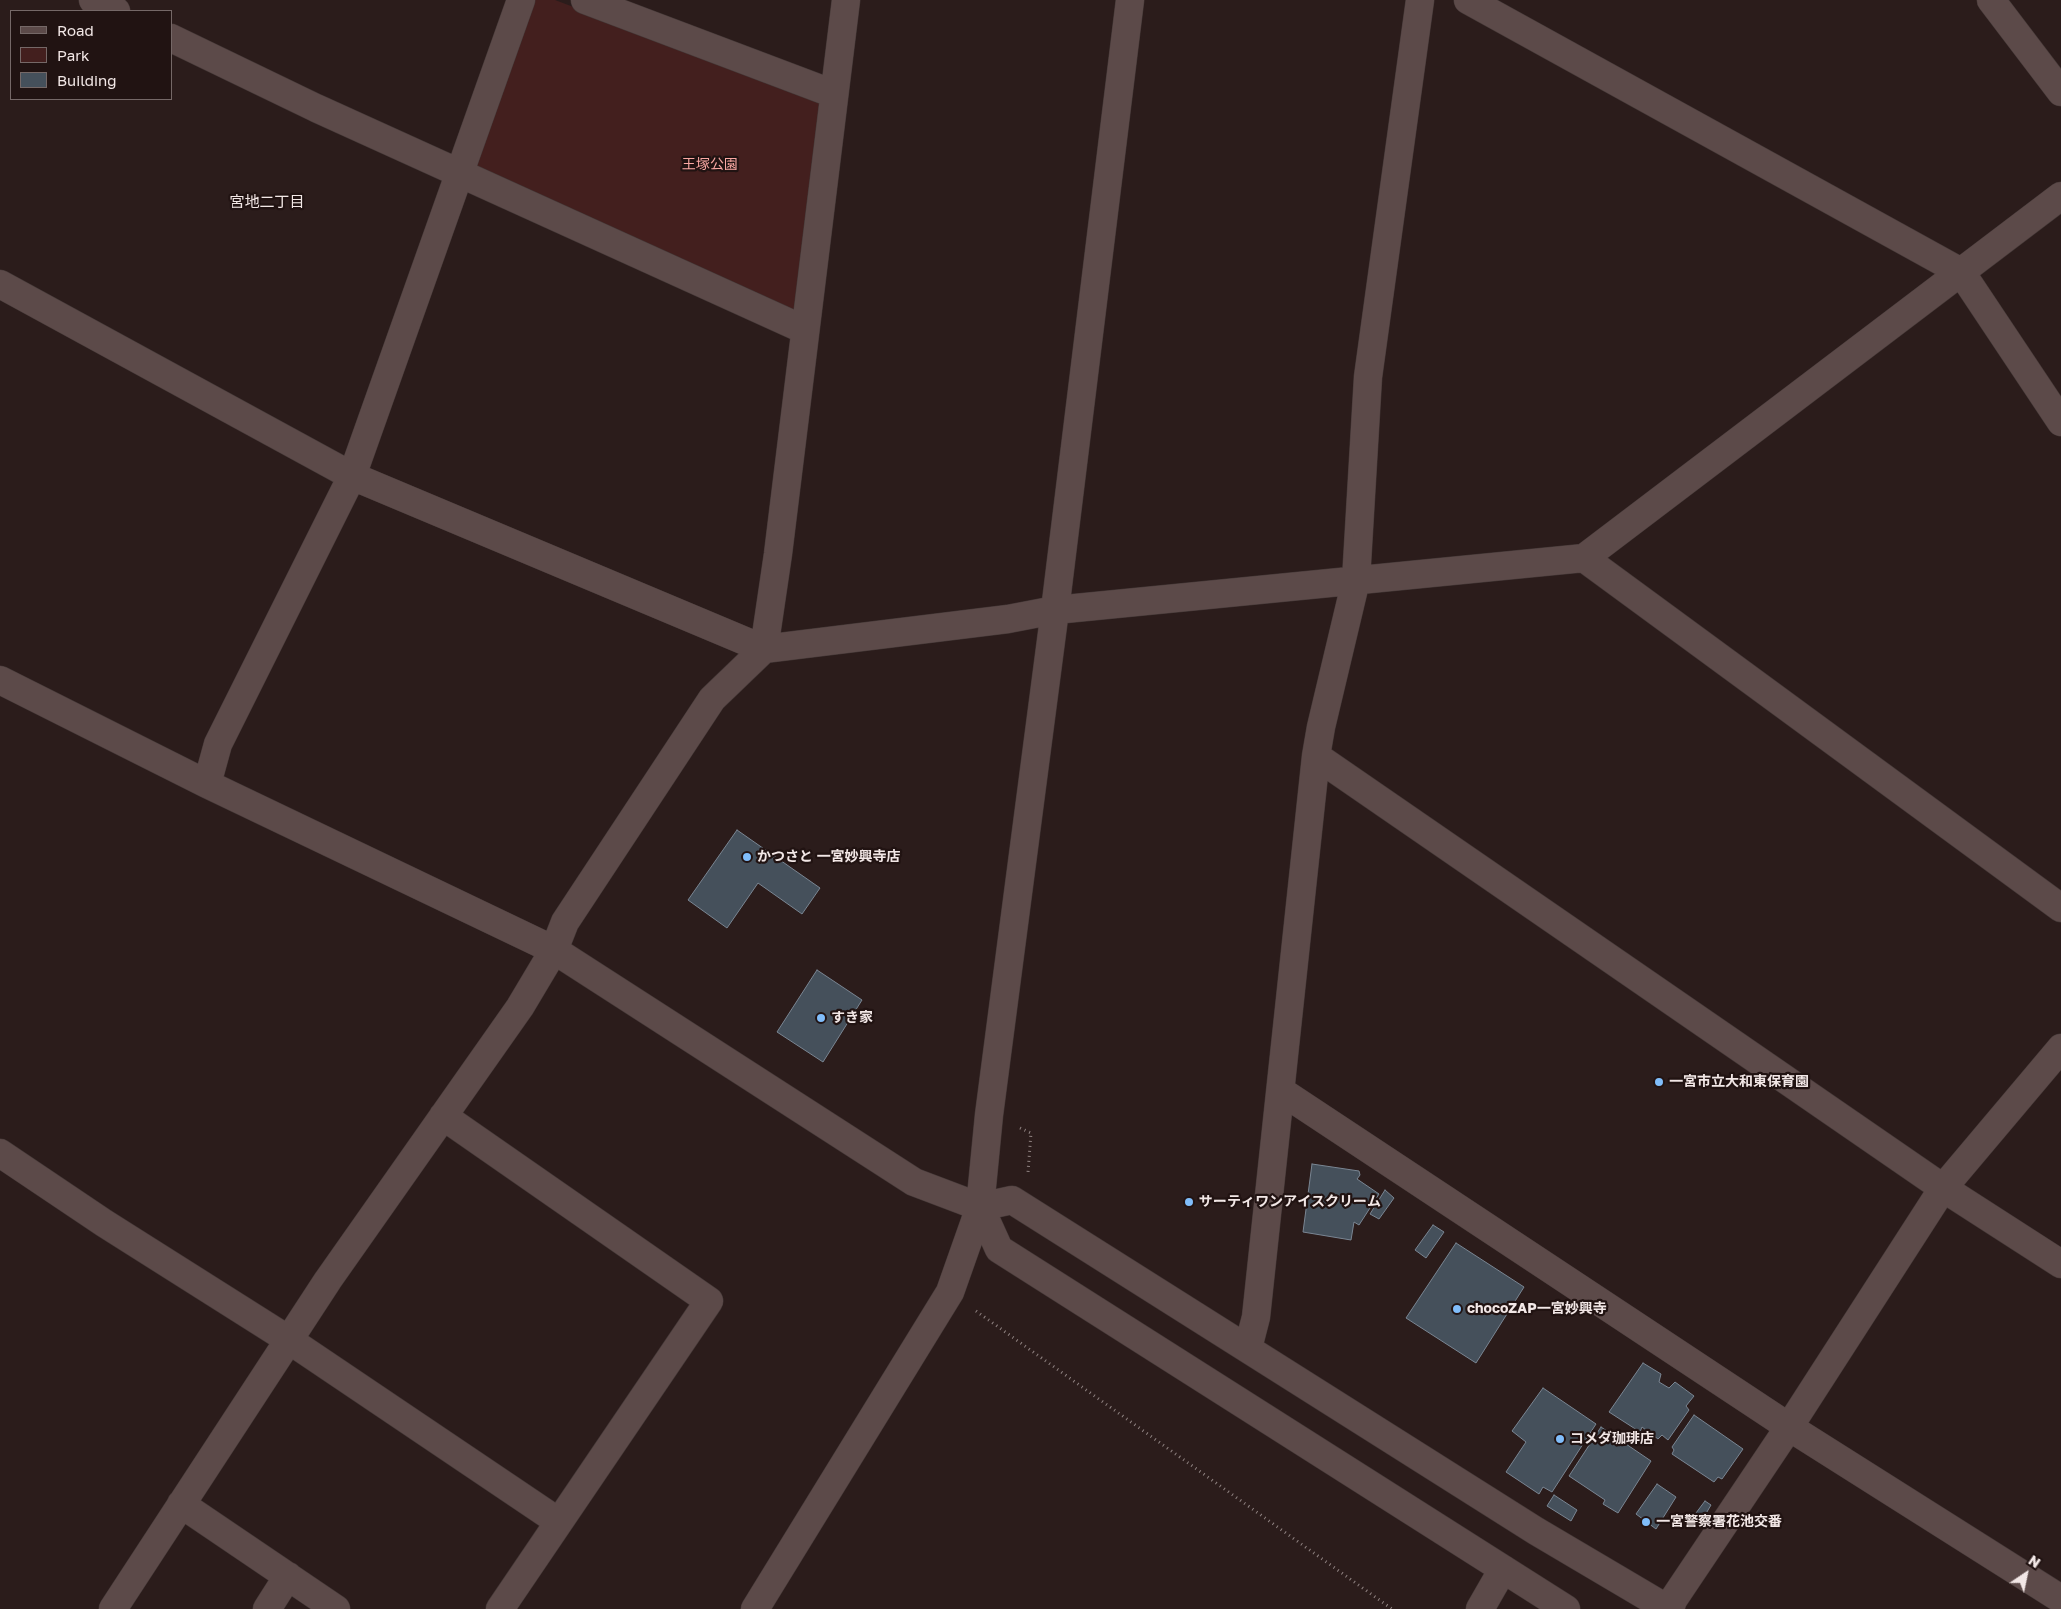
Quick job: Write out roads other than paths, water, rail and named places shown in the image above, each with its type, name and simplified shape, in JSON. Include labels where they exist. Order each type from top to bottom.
[{"type":"street","points":[[93,0],[114,10]]},
{"type":"street","points":[[207,784],[218,744],[352,476],[521,0]]},
{"type":"street","points":[[585,0],[834,94]]},
{"type":"street","points":[[113,1609],[328,1280],[520,1006],[554,950],[565,922],[712,699],[764,649],[778,554],[846,0]]},
{"type":"street","points":[[755,1609],[950,1292],[980,1207],[989,1114],[1055,610],[1130,0]]},
{"type":"street","points":[[1248,1348],[1256,1317],[1316,756],[1321,727],[1356,580],[1368,377],[1420,0]]},
{"type":"street","points":[[1468,0],[1961,272],[2061,422]]},
{"type":"street","points":[[1991,0],[2061,92]]},
{"type":"street","points":[[172,38],[316,108],[805,330]]},
{"type":"street","points":[[0,284],[352,476],[764,649],[1008,619],[1055,610],[1584,558],[2061,196]]},
{"type":"street","points":[[1584,558],[2061,908]]},
{"type":"street","points":[[0,680],[207,784],[554,950],[914,1182],[980,1207],[1012,1200],[1536,1531],[1669,1609],[1673,1600],[1789,1427],[1942,1188],[2061,1048]]},
{"type":"street","points":[[1316,756],[1942,1188],[2061,1264]]},
{"type":"street","points":[[1280,1091],[1789,1427],[2061,1600]]},
{"type":"street","points":[[443,1116],[709,1301],[500,1609]]},
{"type":"street","points":[[0,1153],[104,1223],[289,1340],[560,1522]]},
{"type":"street","points":[[980,1207],[1000,1249],[1566,1609]]},
{"type":"street","points":[[181,1504],[336,1609]]},
{"type":"street","points":[[1480,1609],[1504,1569]]},
{"type":"street","points":[[267,1609],[288,1576]]},
{"type":"place","name":"かつさと 一宮妙興寺店","points":[[747,857]]},
{"type":"place","name":"すき家","points":[[821,1018]]},
{"type":"place","name":"一宮市立大和東保育園","points":[[1659,1082]]},
{"type":"place","name":"サーティワンアイスクリーム","points":[[1189,1202]]},
{"type":"place","name":"chocoZAP一宮妙興寺","points":[[1457,1309]]},
{"type":"place","name":"コメダ珈琲店","points":[[1560,1439]]},
{"type":"place","name":"一宮警察署花池交番","points":[[1646,1522]]},
{"type":"district","name":"宮地二丁目","points":[[267,202]]},
{"type":"park label","name":"王塚公園","points":[[710,165]]}]
